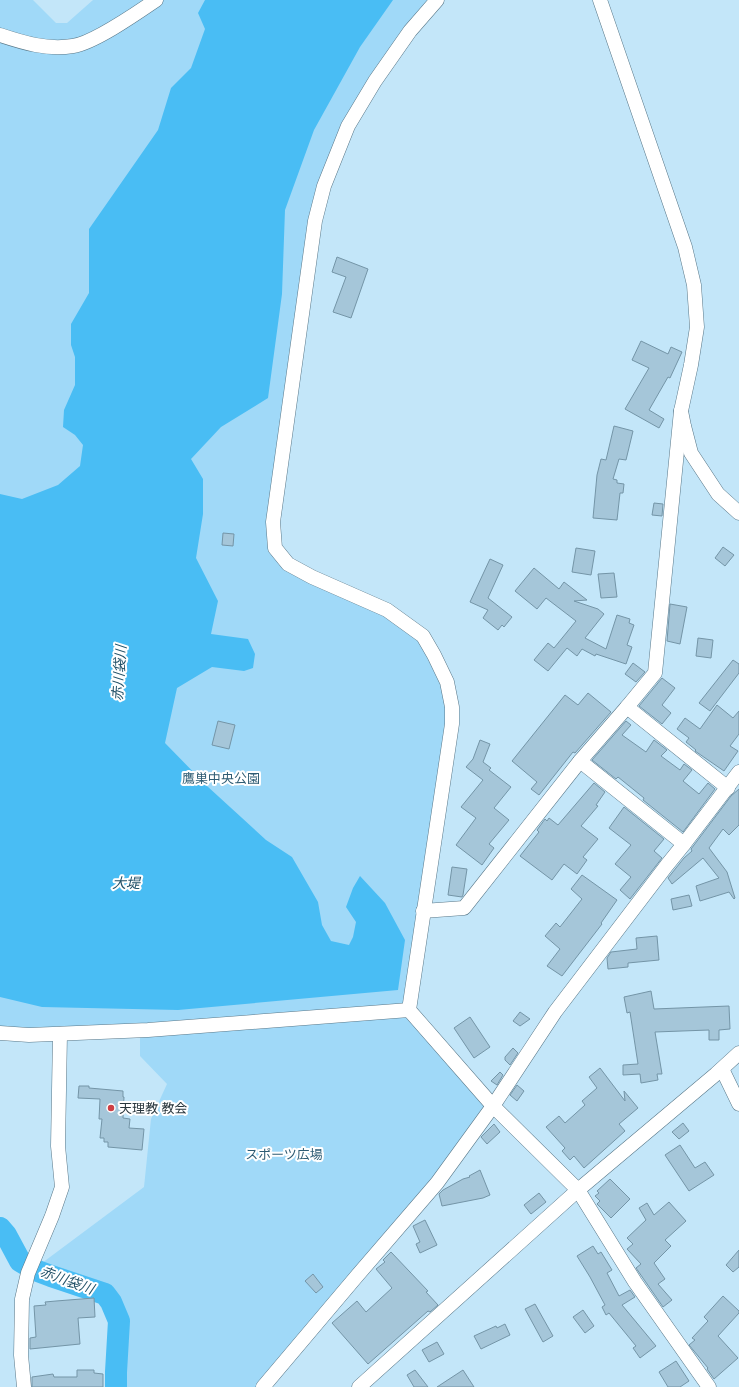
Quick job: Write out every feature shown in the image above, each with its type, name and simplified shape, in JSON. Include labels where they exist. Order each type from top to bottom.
[{"type":"street","points":[[0,35],[29,44],[49,47],[74,46],[93,39],[138,13],[156,0]]},
{"type":"street","points":[[437,0],[410,31],[375,81],[348,126],[324,186],[315,221],[273,522],[275,548],[288,564],[312,577],[387,610],[423,636],[447,682],[452,707],[452,724],[409,1010],[493,1106],[578,1190],[635,1282],[709,1387]]},
{"type":"street","points":[[423,911],[464,908],[580,761],[627,707],[654,673],[681,411],[691,365],[697,327],[694,285],[685,247],[600,0]]},
{"type":"street","points":[[681,411],[691,453],[718,494],[739,513]]},
{"type":"street","points":[[627,707],[728,788]]},
{"type":"street","points":[[580,761],[684,844]]},
{"type":"street","points":[[263,1387],[314,1325],[437,1183],[493,1106],[555,1012],[739,772]]},
{"type":"street","points":[[0,1033],[29,1035],[148,1030],[409,1010]]},
{"type":"street","points":[[24,1387],[21,1355],[22,1299],[28,1273],[52,1216],[62,1187],[58,1146],[60,1034]]},
{"type":"street","points":[[359,1387],[578,1190],[739,1053]]},
{"type":"street","points":[[722,1069],[739,1104]]},
{"type":"green space","name":"鷹巣中央公園","points":[[0,0],[33,0],[56,23],[67,23],[93,0],[437,0],[375,81],[324,186],[273,522],[288,564],[423,636],[452,707],[409,1009],[493,1106],[263,1387],[121,1387],[119,1381],[123,1340],[122,1315],[113,1296],[99,1284],[38,1266],[144,1187],[151,1119],[167,1084],[140,1056],[140,1030],[0,1033]]},
{"type":"water","name":"大堤","points":[[205,0],[393,0],[360,47],[314,130],[285,210],[282,294],[268,398],[221,427],[191,459],[203,479],[203,514],[196,558],[218,601],[211,634],[248,639],[255,654],[253,668],[244,671],[212,667],[177,688],[165,743],[207,786],[266,840],[292,857],[318,902],[322,925],[331,941],[349,945],[353,937],[356,922],[346,907],[353,888],[360,876],[385,903],[405,940],[398,990],[178,1010],[42,1007],[0,997],[0,494],[22,499],[58,485],[80,466],[83,445],[75,435],[63,427],[64,410],[75,385],[75,357],[71,345],[71,324],[89,293],[89,229],[158,130],[171,88],[191,68],[205,29],[198,13]]},
{"type":"building","points":[[337,257],[368,269],[351,318],[333,312],[346,277],[332,272]]},
{"type":"building","points":[[641,341],[668,354],[671,347],[682,352],[670,378],[668,377],[649,410],[664,419],[659,428],[625,409],[649,368],[632,360]]},
{"type":"building","points":[[614,426],[633,431],[626,460],[619,459],[613,479],[617,480],[617,483],[624,484],[623,493],[620,493],[617,520],[593,518],[597,475],[601,459],[606,460]]},
{"type":"building","points":[[654,503],[663,504],[662,516],[652,515]]},
{"type":"building","points":[[223,533],[234,534],[233,546],[222,545]]},
{"type":"building","points":[[723,547],[734,555],[725,566],[715,558]]},
{"type":"building","points":[[576,548],[595,551],[591,575],[572,572]]},
{"type":"building","points":[[490,559],[503,565],[488,598],[512,617],[504,627],[502,625],[498,630],[483,618],[488,610],[470,602]]},
{"type":"building","points":[[534,568],[559,589],[564,582],[587,600],[574,601],[598,609],[604,614],[585,638],[606,649],[617,615],[630,619],[629,623],[634,625],[627,645],[632,647],[626,664],[596,654],[595,656],[582,649],[577,656],[567,648],[548,671],[534,660],[548,643],[554,648],[576,621],[546,598],[537,609],[515,591]]},
{"type":"building","points":[[614,573],[617,597],[601,598],[598,574]]},
{"type":"building","points":[[670,604],[687,607],[680,644],[667,641]]},
{"type":"building","points":[[698,638],[713,640],[711,658],[696,656]]},
{"type":"building","points":[[733,660],[739,664],[739,673],[710,711],[699,703]]},
{"type":"building","points":[[633,663],[645,672],[636,682],[625,674]]},
{"type":"building","points":[[662,678],[675,688],[662,705],[671,713],[662,724],[639,706]]},
{"type":"building","points":[[588,693],[611,712],[575,753],[573,752],[539,795],[531,789],[537,782],[512,761],[565,695],[578,705]]},
{"type":"building","points":[[717,705],[733,718],[739,711],[739,734],[730,746],[738,751],[724,771],[695,751],[696,750],[686,742],[689,738],[677,729],[685,718],[700,729]]},
{"type":"building","points":[[218,721],[235,725],[229,749],[212,745]]},
{"type":"building","points":[[626,721],[631,725],[622,735],[646,752],[654,740],[667,750],[661,756],[680,770],[684,764],[692,770],[683,781],[699,794],[708,783],[715,789],[683,832],[643,800],[644,798],[618,777],[616,779],[592,760]]},
{"type":"building","points":[[480,740],[490,744],[483,762],[491,768],[489,770],[511,787],[494,808],[509,820],[489,844],[494,848],[482,865],[456,845],[476,818],[461,807],[483,780],[466,767],[473,759]]},
{"type":"building","points":[[594,783],[605,792],[596,805],[598,806],[581,826],[598,839],[583,857],[587,860],[577,874],[564,864],[552,880],[520,856],[539,832],[537,830],[545,819],[547,821],[549,818],[558,825]]},
{"type":"building","points":[[739,789],[739,825],[729,835],[723,829],[709,848],[727,872],[735,898],[734,899],[729,892],[700,901],[696,886],[719,878],[703,858],[672,884],[668,878],[684,858],[692,851],[691,849],[731,796]]},
{"type":"building","points":[[624,807],[664,839],[654,851],[662,858],[630,899],[620,890],[631,877],[615,864],[631,845],[609,828]]},
{"type":"building","points":[[452,867],[467,869],[462,897],[448,895]]},
{"type":"building","points":[[582,875],[617,900],[601,923],[602,924],[562,976],[547,966],[560,949],[545,936],[556,923],[560,927],[582,899],[571,889]]},
{"type":"building","points":[[689,895],[692,906],[673,910],[671,899]]},
{"type":"building","points":[[657,936],[659,960],[628,963],[628,967],[608,969],[607,958],[611,952],[637,949],[636,938]]},
{"type":"building","points":[[651,991],[654,1009],[729,1006],[730,1029],[719,1030],[719,1040],[709,1040],[709,1030],[655,1032],[662,1074],[657,1074],[658,1080],[641,1083],[640,1074],[623,1075],[623,1065],[638,1064],[630,1012],[627,1013],[624,997]]},
{"type":"building","points":[[520,1012],[530,1019],[520,1026],[513,1021]]},
{"type":"building","points":[[470,1017],[490,1047],[474,1058],[454,1028]]},
{"type":"building","points":[[513,1048],[518,1053],[510,1065],[505,1060],[505,1057]]},
{"type":"building","points":[[600,1068],[625,1101],[624,1091],[638,1108],[619,1124],[625,1131],[584,1168],[574,1156],[570,1160],[562,1151],[565,1148],[546,1127],[559,1116],[565,1123],[585,1105],[582,1101],[597,1088],[589,1077]]},
{"type":"building","points":[[500,1072],[503,1075],[497,1085],[491,1081]]},
{"type":"building","points":[[517,1085],[524,1091],[517,1101],[510,1095]]},
{"type":"building","name":"天理教 教会","points":[[79,1086],[123,1091],[123,1118],[130,1119],[129,1128],[144,1129],[142,1150],[108,1147],[108,1142],[104,1142],[104,1138],[100,1138],[102,1119],[99,1119],[100,1099],[78,1098]]},
{"type":"building","points":[[683,1123],[689,1131],[679,1139],[672,1132]]},
{"type":"building","points":[[494,1124],[500,1132],[487,1144],[481,1137]]},
{"type":"building","points":[[680,1145],[695,1168],[705,1162],[714,1175],[689,1191],[665,1155]]},
{"type":"building","points":[[480,1170],[490,1195],[483,1198],[442,1206],[439,1194],[443,1190],[463,1179],[470,1177],[469,1176]]},
{"type":"building","points":[[610,1179],[630,1199],[611,1218],[597,1204],[600,1201],[595,1196],[599,1193],[597,1191]]},
{"type":"building","points":[[539,1193],[546,1202],[531,1214],[524,1205]]},
{"type":"building","points":[[669,1202],[686,1221],[665,1240],[671,1246],[654,1263],[665,1279],[658,1284],[672,1300],[663,1307],[636,1268],[641,1264],[627,1249],[633,1244],[627,1238],[646,1220],[639,1208],[647,1203],[654,1215]]},
{"type":"building","points":[[425,1220],[437,1245],[420,1253],[416,1244],[420,1242],[413,1226]]},
{"type":"building","points":[[593,1246],[598,1254],[601,1252],[612,1270],[607,1273],[619,1296],[630,1290],[635,1297],[622,1305],[656,1346],[640,1358],[633,1348],[636,1346],[609,1313],[606,1315],[602,1307],[605,1305],[577,1256]]},
{"type":"building","points":[[739,1250],[739,1267],[733,1272],[726,1265]]},
{"type":"building","points":[[391,1252],[428,1291],[426,1292],[438,1305],[430,1312],[428,1311],[368,1364],[332,1323],[357,1301],[366,1312],[392,1288],[376,1269],[385,1262],[383,1260]]},
{"type":"building","points":[[313,1274],[323,1287],[316,1293],[305,1281]]},
{"type":"building","points":[[723,1296],[739,1311],[739,1313],[718,1336],[738,1358],[714,1379],[707,1369],[708,1368],[689,1345],[695,1340],[692,1338],[708,1321],[704,1317]]},
{"type":"building","points":[[94,1298],[95,1317],[78,1318],[80,1344],[30,1349],[30,1338],[36,1337],[34,1306],[46,1305],[45,1302]]},
{"type":"building","points":[[535,1304],[553,1336],[543,1342],[525,1309]]},
{"type":"building","points":[[583,1310],[594,1326],[585,1333],[573,1317]]},
{"type":"building","points":[[505,1324],[510,1335],[481,1349],[474,1336],[496,1326],[497,1328]]},
{"type":"building","points":[[437,1342],[444,1354],[429,1362],[422,1350]]},
{"type":"building","points":[[676,1361],[689,1381],[680,1387],[668,1387],[659,1372]]},
{"type":"building","points":[[77,1370],[94,1370],[94,1373],[103,1374],[103,1387],[32,1387],[32,1377],[53,1374],[54,1377],[77,1377]]},
{"type":"building","points":[[415,1370],[428,1387],[414,1387],[407,1375]]},
{"type":"building","points":[[463,1370],[474,1387],[437,1387]]},
{"type":"waterway","name":"赤川袋川","points":[[0,1228],[6,1235],[20,1261],[35,1270],[105,1294],[111,1302],[119,1321],[116,1387]]},
{"type":"place","name":"天理教 教会","points":[[111,1108]]},
{"type":"park label","name":"スポーツ広場","points":[[284,1154]]}]
